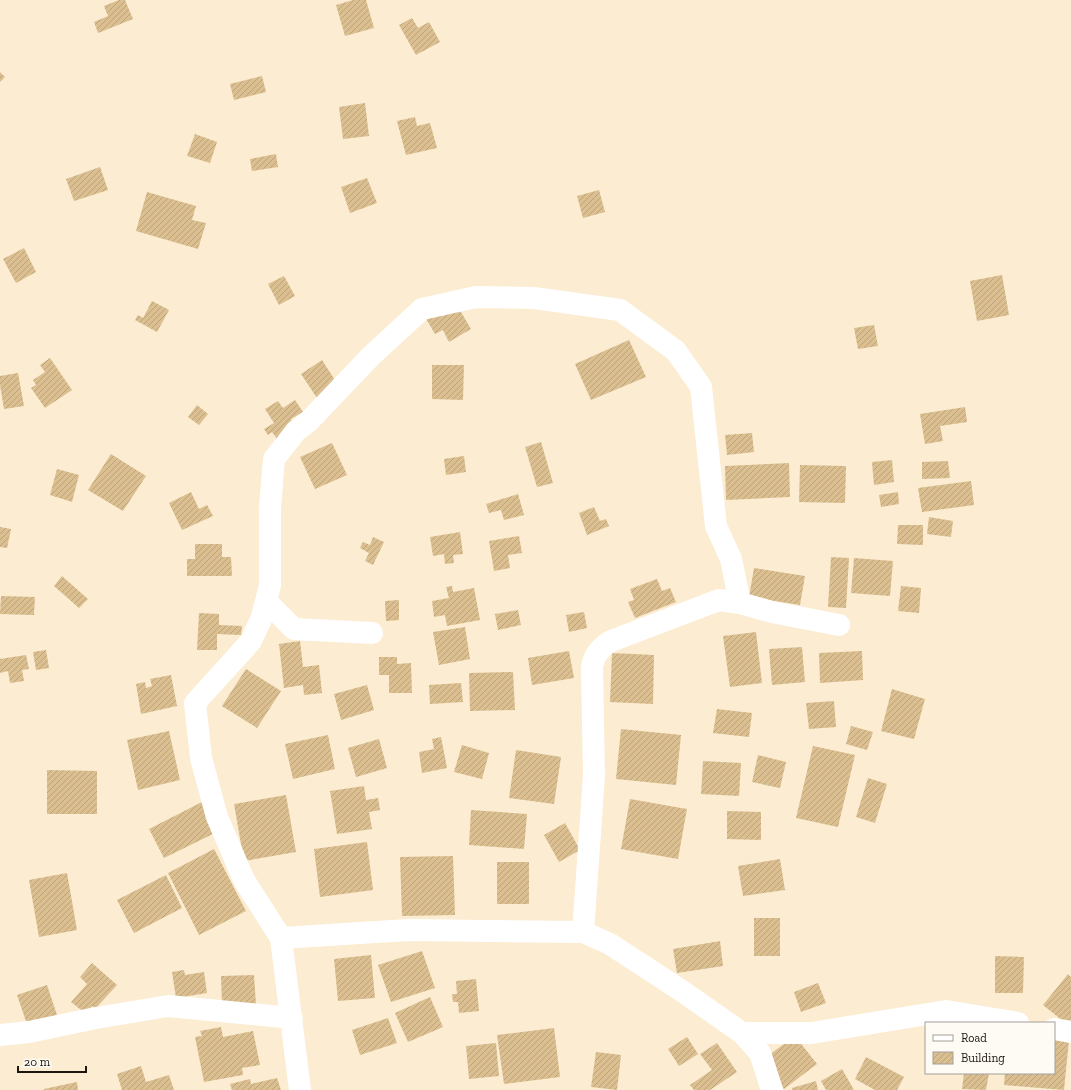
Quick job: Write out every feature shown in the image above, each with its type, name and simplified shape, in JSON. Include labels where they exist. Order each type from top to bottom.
[{"type":"street","points":[[300,1090],[282,938],[244,880],[217,817],[201,758],[195,702],[251,641],[262,618],[270,585],[270,508],[274,459],[296,432],[309,421],[371,356],[422,309],[476,297],[534,298],[620,310],[676,351],[701,387],[716,526],[732,559],[740,603]]},
{"type":"street","points":[[583,932],[594,776],[593,660],[602,646],[611,641],[719,600],[740,603],[772,612],[839,625]]},
{"type":"street","points":[[266,601],[294,630],[372,633]]},
{"type":"street","points":[[282,938],[408,930],[583,932],[610,944],[682,991],[742,1033],[760,1053],[772,1090]]},
{"type":"street","points":[[0,1035],[29,1032],[96,1018],[168,1006],[292,1018]]},
{"type":"street","points":[[742,1033],[812,1033],[946,1011],[1012,1022]]},
{"type":"street","points":[[1055,1029],[1071,1032]]},
{"type":"building","points":[[119,0],[125,0],[133,19],[98,33],[94,22],[108,16],[104,6]]},
{"type":"building","points":[[353,0],[366,0],[374,28],[345,36],[336,5]]},
{"type":"building","points":[[412,18],[418,28],[429,22],[440,42],[416,55],[399,25]]},
{"type":"building","points":[[0,72],[5,77],[0,82]]},
{"type":"building","points":[[262,76],[266,92],[234,100],[230,84]]},
{"type":"building","points":[[365,103],[369,136],[343,139],[339,107]]},
{"type":"building","points":[[415,117],[417,126],[430,123],[437,148],[406,155],[397,121]]},
{"type":"building","points":[[195,134],[217,142],[210,163],[187,156]]},
{"type":"building","points":[[276,154],[278,167],[252,171],[250,159]]},
{"type":"building","points":[[100,167],[108,190],[74,201],[66,179]]},
{"type":"building","points":[[367,178],[377,203],[350,213],[341,187]]},
{"type":"building","points":[[599,190],[605,212],[583,218],[577,196]]},
{"type":"building","points":[[147,192],[196,206],[192,220],[206,223],[198,249],[136,231]]},
{"type":"building","points":[[24,248],[36,272],[16,283],[3,259]]},
{"type":"building","points":[[1002,275],[1009,315],[977,321],[970,281]]},
{"type":"building","points":[[284,276],[295,296],[279,305],[268,284]]},
{"type":"building","points":[[152,301],[169,310],[157,332],[135,320],[138,315],[143,318]]},
{"type":"building","points":[[458,307],[471,329],[449,342],[443,330],[435,334],[425,317],[438,309],[443,316]]},
{"type":"building","points":[[874,325],[878,346],[858,349],[854,328]]},
{"type":"building","points":[[629,340],[646,377],[591,400],[575,364]]},
{"type":"building","points":[[50,358],[72,390],[45,408],[31,388],[36,385],[33,380],[45,372],[40,365]]},
{"type":"building","points":[[322,360],[340,388],[319,401],[301,374]]},
{"type":"building","points":[[432,365],[464,365],[463,400],[432,399]]},
{"type":"building","points":[[18,373],[24,406],[4,409],[0,376]]},
{"type":"building","points":[[295,400],[303,412],[291,419],[297,429],[278,440],[272,432],[268,435],[264,429],[274,423],[265,409],[278,401],[283,408]]},
{"type":"building","points":[[197,405],[208,414],[199,425],[188,417]]},
{"type":"building","points":[[965,407],[967,422],[940,426],[943,441],[925,444],[920,414]]},
{"type":"building","points":[[752,433],[754,452],[727,455],[725,435]]},
{"type":"building","points":[[541,442],[553,483],[537,487],[525,447]]},
{"type":"building","points":[[332,443],[347,475],[315,489],[300,457]]},
{"type":"building","points":[[111,454],[146,476],[123,511],[88,490]]},
{"type":"building","points":[[464,456],[466,472],[446,475],[444,459]]},
{"type":"building","points":[[892,460],[894,482],[874,485],[872,462]]},
{"type":"building","points":[[948,461],[950,478],[922,479],[922,462]]},
{"type":"building","points":[[789,463],[790,497],[726,500],[725,466]]},
{"type":"building","points":[[800,465],[846,466],[845,503],[799,502]]},
{"type":"building","points":[[57,469],[79,475],[72,502],[50,495]]},
{"type":"building","points":[[971,481],[974,505],[922,512],[918,488]]},
{"type":"building","points":[[191,492],[199,509],[207,505],[213,516],[182,530],[169,503]]},
{"type":"building","points":[[898,492],[899,504],[881,507],[879,495]]},
{"type":"building","points":[[518,494],[524,515],[504,520],[501,510],[489,513],[486,504]]},
{"type":"building","points":[[594,507],[600,521],[606,519],[609,526],[587,535],[579,513]]},
{"type":"building","points":[[929,517],[953,521],[951,537],[927,534]]},
{"type":"building","points":[[898,525],[923,525],[923,545],[897,544]]},
{"type":"building","points":[[0,527],[11,529],[7,548],[0,547]]},
{"type":"building","points":[[460,532],[463,554],[453,555],[454,563],[445,564],[444,554],[433,556],[430,537]]},
{"type":"building","points":[[519,536],[522,553],[508,555],[510,568],[494,571],[489,541]]},
{"type":"building","points":[[373,537],[384,542],[373,565],[365,561],[369,553],[360,548],[363,542],[370,545]]},
{"type":"building","points":[[195,544],[222,544],[222,557],[231,557],[232,576],[187,576],[187,559],[195,559]]},
{"type":"building","points":[[831,557],[849,558],[846,608],[828,607]]},
{"type":"building","points":[[854,558],[893,561],[890,596],[851,593]]},
{"type":"building","points":[[754,568],[805,576],[800,605],[749,597]]},
{"type":"building","points":[[62,576],[88,599],[79,608],[54,586]]},
{"type":"building","points":[[657,579],[662,591],[670,588],[676,602],[635,618],[628,602],[634,600],[630,589]]},
{"type":"building","points":[[452,586],[453,592],[474,588],[480,620],[447,626],[445,615],[434,617],[432,601],[449,598],[446,587]]},
{"type":"building","points":[[901,586],[921,588],[919,613],[898,611]]},
{"type":"building","points":[[1,596],[35,597],[34,615],[0,614]]},
{"type":"building","points":[[399,600],[399,620],[386,621],[385,601]]},
{"type":"building","points":[[518,610],[521,625],[498,630],[495,614]]},
{"type":"building","points":[[584,612],[587,628],[569,632],[566,615]]},
{"type":"building","points":[[199,613],[219,614],[219,625],[242,626],[241,635],[217,634],[217,650],[197,650]]},
{"type":"building","points":[[465,627],[470,659],[439,665],[433,632]]},
{"type":"building","points":[[756,632],[762,683],[730,687],[723,636]]},
{"type":"building","points":[[300,641],[303,667],[319,665],[322,693],[304,695],[303,685],[284,688],[279,644]]},
{"type":"building","points":[[802,647],[805,682],[772,685],[769,649]]},
{"type":"building","points":[[46,650],[49,668],[36,670],[33,652]]},
{"type":"building","points":[[569,651],[574,678],[532,685],[528,658]]},
{"type":"building","points":[[862,651],[863,680],[820,683],[819,653]]},
{"type":"building","points":[[612,653],[654,655],[653,704],[610,702]]},
{"type":"building","points":[[26,655],[29,669],[22,670],[24,681],[10,683],[8,671],[0,673],[0,659]]},
{"type":"building","points":[[379,657],[397,657],[397,664],[411,663],[412,693],[389,693],[389,675],[379,675]]},
{"type":"building","points":[[246,669],[281,691],[257,728],[222,706]]},
{"type":"building","points":[[513,672],[515,710],[470,711],[469,673]]},
{"type":"building","points":[[171,675],[177,706],[141,714],[136,684],[145,682],[146,688],[152,686],[150,679]]},
{"type":"building","points":[[461,683],[463,702],[430,704],[429,685]]},
{"type":"building","points":[[367,685],[374,710],[341,720],[334,694]]},
{"type":"building","points":[[892,689],[925,699],[914,739],[881,731]]},
{"type":"building","points":[[834,701],[836,727],[809,729],[806,703]]},
{"type":"building","points":[[717,709],[752,713],[749,737],[713,733]]},
{"type":"building","points":[[851,726],[873,732],[867,750],[846,744]]},
{"type":"building","points":[[621,729],[681,735],[676,785],[616,779]]},
{"type":"building","points":[[169,731],[180,780],[138,790],[127,740]]},
{"type":"building","points":[[328,735],[335,769],[293,779],[285,744]]},
{"type":"building","points":[[441,737],[447,768],[422,773],[419,752],[434,749],[432,739]]},
{"type":"building","points":[[379,739],[387,768],[356,777],[348,748]]},
{"type":"building","points":[[462,745],[489,753],[482,779],[454,772]]},
{"type":"building","points":[[813,746],[855,755],[838,827],[796,818]]},
{"type":"building","points":[[516,750],[561,757],[554,804],[509,798]]},
{"type":"building","points":[[758,755],[786,762],[780,788],[752,782]]},
{"type":"building","points":[[703,761],[741,763],[739,796],[701,794]]},
{"type":"building","points":[[47,770],[97,771],[97,814],[47,814]]},
{"type":"building","points":[[868,778],[887,784],[875,823],[856,817]]},
{"type":"building","points":[[364,786],[366,800],[378,798],[380,810],[369,812],[372,829],[337,834],[330,791]]},
{"type":"building","points":[[286,795],[296,852],[244,861],[234,804]]},
{"type":"building","points":[[630,799],[687,809],[678,859],[621,849]]},
{"type":"building","points":[[202,802],[217,832],[164,858],[149,829]]},
{"type":"building","points":[[471,810],[527,814],[524,849],[469,845]]},
{"type":"building","points":[[727,811],[761,812],[761,840],[727,839]]},
{"type":"building","points":[[565,823],[580,850],[559,862],[544,835]]},
{"type":"building","points":[[367,842],[373,890],[320,897],[314,849]]},
{"type":"building","points":[[214,849],[246,911],[199,935],[168,873]]},
{"type":"building","points":[[453,856],[455,915],[402,916],[400,857]]},
{"type":"building","points":[[780,859],[785,890],[743,896],[738,866]]},
{"type":"building","points":[[497,862],[529,862],[529,904],[497,904]]},
{"type":"building","points":[[67,873],[77,930],[39,937],[29,880]]},
{"type":"building","points":[[166,875],[182,908],[134,933],[117,900]]},
{"type":"building","points":[[754,918],[780,918],[780,956],[754,956]]},
{"type":"building","points":[[720,941],[723,966],[677,973],[673,949]]},
{"type":"building","points":[[422,951],[435,988],[391,1002],[378,965]]},
{"type":"building","points":[[371,955],[375,998],[338,1001],[334,959]]},
{"type":"building","points":[[995,956],[1024,957],[1023,993],[995,993]]},
{"type":"building","points":[[92,963],[117,985],[95,1009],[92,1006],[85,1013],[71,1002],[87,984],[80,977]]},
{"type":"building","points":[[184,970],[185,975],[204,972],[207,993],[176,998],[172,972]]},
{"type":"building","points":[[1068,974],[1071,977],[1071,1022],[1068,1025],[1043,1005]]},
{"type":"building","points":[[254,975],[256,1005],[222,1006],[221,976]]},
{"type":"building","points":[[476,979],[479,1011],[459,1013],[458,1002],[453,1002],[452,994],[457,994],[456,981]]},
{"type":"building","points":[[818,983],[826,1003],[801,1012],[794,992]]},
{"type":"building","points":[[47,985],[58,1018],[28,1027],[17,995]]},
{"type":"building","points":[[430,997],[443,1027],[408,1042],[395,1013]]},
{"type":"building","points":[[388,1018],[397,1043],[360,1055],[352,1030]]},
{"type":"building","points":[[221,1027],[223,1037],[253,1031],[260,1065],[242,1068],[243,1075],[204,1082],[195,1037],[202,1036],[200,1031]]},
{"type":"building","points":[[554,1028],[560,1077],[504,1084],[497,1035]]},
{"type":"building","points":[[795,1036],[817,1064],[784,1089],[762,1060]]},
{"type":"building","points":[[687,1037],[698,1054],[679,1066],[668,1049]]},
{"type":"building","points":[[1055,1039],[1069,1040],[1064,1090],[1004,1085],[1005,1074],[1055,1074]]},
{"type":"building","points":[[496,1043],[499,1076],[469,1079],[466,1046]]},
{"type":"building","points":[[717,1043],[737,1072],[710,1090],[694,1090],[690,1085],[712,1070],[700,1054]]},
{"type":"building","points":[[596,1052],[621,1055],[617,1090],[591,1087]]},
{"type":"building","points":[[866,1057],[904,1077],[897,1090],[875,1090],[855,1079]]},
{"type":"building","points":[[141,1066],[146,1082],[169,1075],[174,1090],[122,1090],[117,1074]]},
{"type":"building","points":[[842,1069],[854,1090],[826,1090],[821,1081]]},
{"type":"building","points":[[964,1074],[989,1074],[986,1090],[962,1089]]},
{"type":"building","points":[[277,1078],[281,1090],[232,1090],[230,1084],[250,1079],[251,1084]]},
{"type":"building","points":[[816,1081],[818,1090],[792,1090],[792,1088]]},
{"type":"building","points":[[77,1082],[78,1090],[44,1090],[44,1089]]}]
